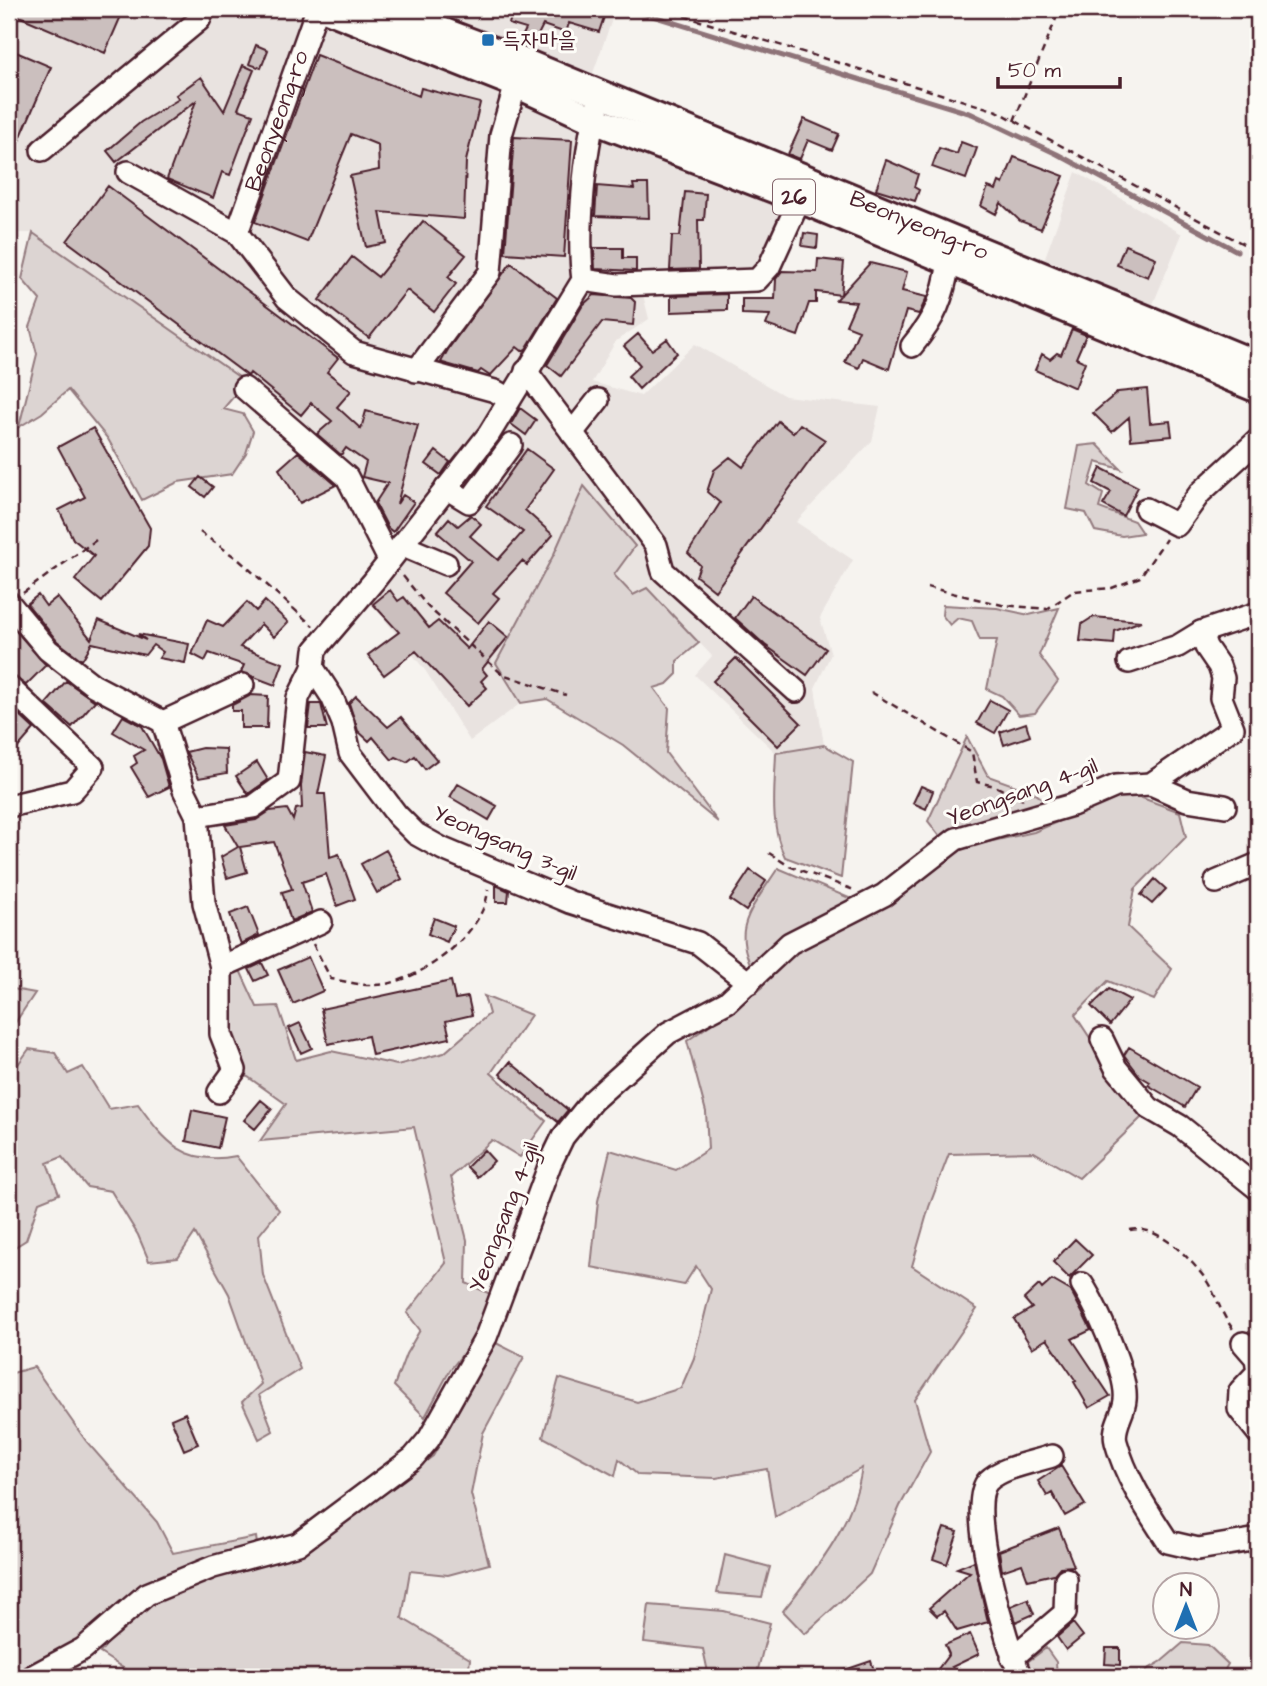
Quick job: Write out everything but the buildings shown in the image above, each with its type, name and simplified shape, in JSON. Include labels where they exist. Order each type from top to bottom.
[{"type":"main road","name":"Beonyeong-ro","points":[[327,9],[516,84],[597,107],[1258,365]]},
{"type":"main road","name":"Beonyeong-ro","points":[[383,9],[800,199],[1258,389]]},
{"type":"street","points":[[42,150],[199,20],[204,9]]},
{"type":"street","name":"Beonyeong-ro","points":[[237,233],[317,9]]},
{"type":"street","points":[[416,371],[490,272],[501,135],[516,84]]},
{"type":"street","points":[[197,816],[253,807],[289,781],[298,698],[313,668],[315,650],[489,434],[508,398],[583,281],[580,253],[597,107]]},
{"type":"street","points":[[128,172],[237,233],[287,298],[354,352],[495,391],[508,398]]},
{"type":"street","points":[[583,281],[617,285],[757,280],[769,267],[800,199]]},
{"type":"street","points":[[912,346],[927,327],[943,298],[949,261]]},
{"type":"street","points":[[526,371],[656,545],[663,571],[796,691]]},
{"type":"street","points":[[244,388],[347,477],[395,553],[446,564]]},
{"type":"street","points":[[572,433],[598,400]]},
{"type":"street","points":[[1146,509],[1177,526],[1200,493],[1258,440]]},
{"type":"street","points":[[446,488],[469,502],[512,445]]},
{"type":"street","points":[[9,603],[48,650],[93,685],[163,722],[184,790],[197,816],[204,904],[221,967],[221,1034],[236,1070],[219,1092]]},
{"type":"street","points":[[1129,662],[1178,646],[1201,632],[1258,613]]},
{"type":"street","points":[[1151,784],[1233,728],[1221,698],[1223,678],[1219,666],[1206,647],[1201,632]]},
{"type":"street","name":"Yeongsang 3-gil","points":[[313,668],[332,697],[343,723],[350,753],[397,815],[416,834],[570,902],[698,943],[749,983]]},
{"type":"street","points":[[163,722],[243,685]]},
{"type":"street","points":[[9,687],[93,767],[72,791],[9,806]]},
{"type":"street","points":[[1151,784],[1187,800],[1225,806]]},
{"type":"street","name":"Yeongsang 4-gil","points":[[31,1677],[83,1649],[147,1594],[213,1567],[298,1544],[413,1458],[429,1439],[486,1337],[550,1164],[563,1137],[592,1101],[668,1033],[727,1002],[790,943],[877,899],[956,839],[1048,812],[1116,786],[1151,784]]},
{"type":"street","points":[[1216,882],[1258,864]]},
{"type":"street","points":[[221,967],[314,925]]},
{"type":"street","points":[[1102,1039],[1116,1068],[1149,1108],[1180,1126],[1258,1189]]},
{"type":"street","points":[[1082,1284],[1096,1306],[1124,1385],[1125,1401],[1115,1439],[1136,1493],[1168,1542],[1198,1549],[1258,1539]]},
{"type":"street","points":[[1243,1343],[1256,1358],[1258,1372],[1240,1391],[1239,1409],[1258,1433]]},
{"type":"street","points":[[1016,1668],[993,1588],[980,1495],[988,1481],[1002,1473],[1052,1456]]},
{"type":"street","points":[[1016,1668],[1065,1613],[1066,1579]]},
{"type":"path","points":[[661,9],[996,111],[1258,252]]},
{"type":"path","points":[[1014,121],[1060,9]]},
{"type":"path","points":[[927,587],[1002,605],[1047,609],[1074,591],[1112,588],[1140,577],[1177,526]]},
{"type":"path","points":[[200,532],[239,560],[325,638]]},
{"type":"path","points":[[9,603],[96,540]]},
{"type":"path","points":[[395,553],[428,607],[502,674],[566,695]]},
{"type":"path","points":[[871,692],[972,752],[977,782],[995,786],[1048,812]]},
{"type":"path","points":[[769,853],[789,866],[877,899]]},
{"type":"path","points":[[314,925],[331,979],[376,986],[410,975],[455,949],[487,903],[488,868]]},
{"type":"path","points":[[1130,1230],[1140,1228],[1157,1235],[1180,1252],[1206,1278],[1223,1316],[1243,1343]]},
{"type":"shaded area","points":[[9,9],[291,9],[416,62],[584,122],[802,210],[756,287],[643,295],[649,319],[616,341],[592,382],[641,396],[695,344],[785,396],[880,407],[872,441],[796,522],[853,560],[820,618],[831,654],[815,688],[824,745],[776,753],[695,675],[712,656],[647,588],[634,595],[614,575],[584,486],[554,554],[496,663],[521,703],[470,741],[425,670],[369,600],[391,574],[343,465],[309,430],[246,382],[33,233],[9,233]]},
{"type":"shaded area","points":[[424,9],[610,9],[615,11],[593,73]]},
{"type":"shaded area","points":[[1076,172],[1182,234],[1151,309],[1043,263]]},
{"type":"shaded area","points":[[33,233],[246,382],[223,409],[243,414],[253,431],[246,453],[232,474],[178,482],[142,500],[108,439],[68,390],[42,413],[19,427],[37,354],[30,327],[40,300],[22,279]]},
{"type":"shaded area","points":[[1097,444],[1121,469],[1096,462],[1089,485],[1103,494],[1099,508],[1134,521],[1142,533],[1122,536],[1095,531],[1086,513],[1067,509],[1079,446]]},
{"type":"shaded area","points":[[584,486],[635,546],[614,575],[633,595],[647,588],[699,643],[677,661],[677,674],[667,684],[654,688],[669,708],[666,753],[718,822],[623,745],[547,699],[521,703],[496,663],[554,554]]},
{"type":"shaded area","points":[[943,605],[997,608],[1029,615],[1059,608],[1039,655],[1058,681],[1035,713],[1019,715],[1002,696],[987,689],[997,640],[980,640],[972,621],[958,618],[950,625],[942,615]]},
{"type":"shaded area","points":[[967,737],[988,776],[1033,792],[1051,805],[943,840],[928,821]]},
{"type":"shaded area","points":[[824,745],[853,762],[841,878],[785,857],[775,819],[776,753]]},
{"type":"shaded area","points":[[1126,792],[1180,812],[1186,837],[1135,889],[1128,927],[1172,969],[1154,1000],[1108,981],[1075,1015],[1142,1117],[1079,1178],[1034,1152],[949,1154],[929,1207],[912,1266],[977,1309],[915,1400],[930,1452],[900,1506],[870,1574],[805,1634],[783,1611],[821,1561],[842,1526],[858,1488],[862,1468],[775,1517],[767,1469],[716,1478],[638,1475],[619,1459],[615,1476],[543,1437],[559,1378],[637,1402],[681,1388],[694,1358],[711,1289],[696,1266],[684,1285],[591,1267],[598,1201],[610,1150],[676,1170],[708,1149],[706,1112],[687,1041],[762,988],[746,952],[745,925],[749,913],[778,868],[856,901],[956,849],[1034,832]]},
{"type":"shaded area","points":[[233,955],[257,1007],[278,1006],[296,1060],[331,1051],[397,1065],[444,1053],[489,1014],[484,996],[531,1015],[491,1073],[546,1121],[520,1157],[492,1140],[451,1177],[467,1240],[466,1283],[495,1296],[481,1331],[450,1370],[425,1417],[394,1386],[406,1354],[420,1330],[407,1313],[446,1263],[414,1127],[260,1141],[286,1104],[248,1077],[221,1071],[212,971]]},
{"type":"shaded area","points":[[13,989],[35,993],[9,1032],[9,991]]},
{"type":"shaded area","points":[[29,1049],[55,1053],[68,1074],[83,1067],[109,1109],[138,1104],[158,1130],[178,1148],[203,1158],[236,1156],[279,1210],[259,1235],[263,1275],[300,1369],[259,1395],[273,1431],[259,1439],[242,1402],[261,1384],[229,1294],[195,1233],[178,1258],[149,1261],[138,1235],[111,1191],[87,1187],[62,1157],[47,1163],[59,1194],[39,1202],[26,1240],[15,1247],[9,1245],[9,1077]]},
{"type":"shaded area","points":[[496,1343],[524,1357],[483,1433],[471,1494],[489,1564],[448,1575],[410,1571],[402,1618],[470,1659],[468,1677],[137,1677],[100,1653],[122,1623],[17,1677],[9,1677],[9,1374],[34,1367],[86,1441],[157,1522],[173,1553],[256,1537],[259,1559],[316,1540],[433,1456]]},
{"type":"shaded area","points":[[725,1555],[770,1567],[762,1597],[717,1593]]},
{"type":"shaded area","points":[[649,1605],[724,1611],[770,1623],[756,1677],[709,1677],[703,1649],[644,1642]]},
{"type":"shaded area","points":[[1183,1643],[1208,1645],[1228,1664],[1221,1677],[1135,1677],[1162,1661]]},
{"type":"shaded area","points":[[1046,1648],[1056,1662],[1057,1677],[1018,1677],[1022,1666]]},
{"type":"waterway","points":[[630,9],[972,114],[1057,154],[1237,251]]},
{"type":"place","name":"득자마을","points":[[488,40]]}]
